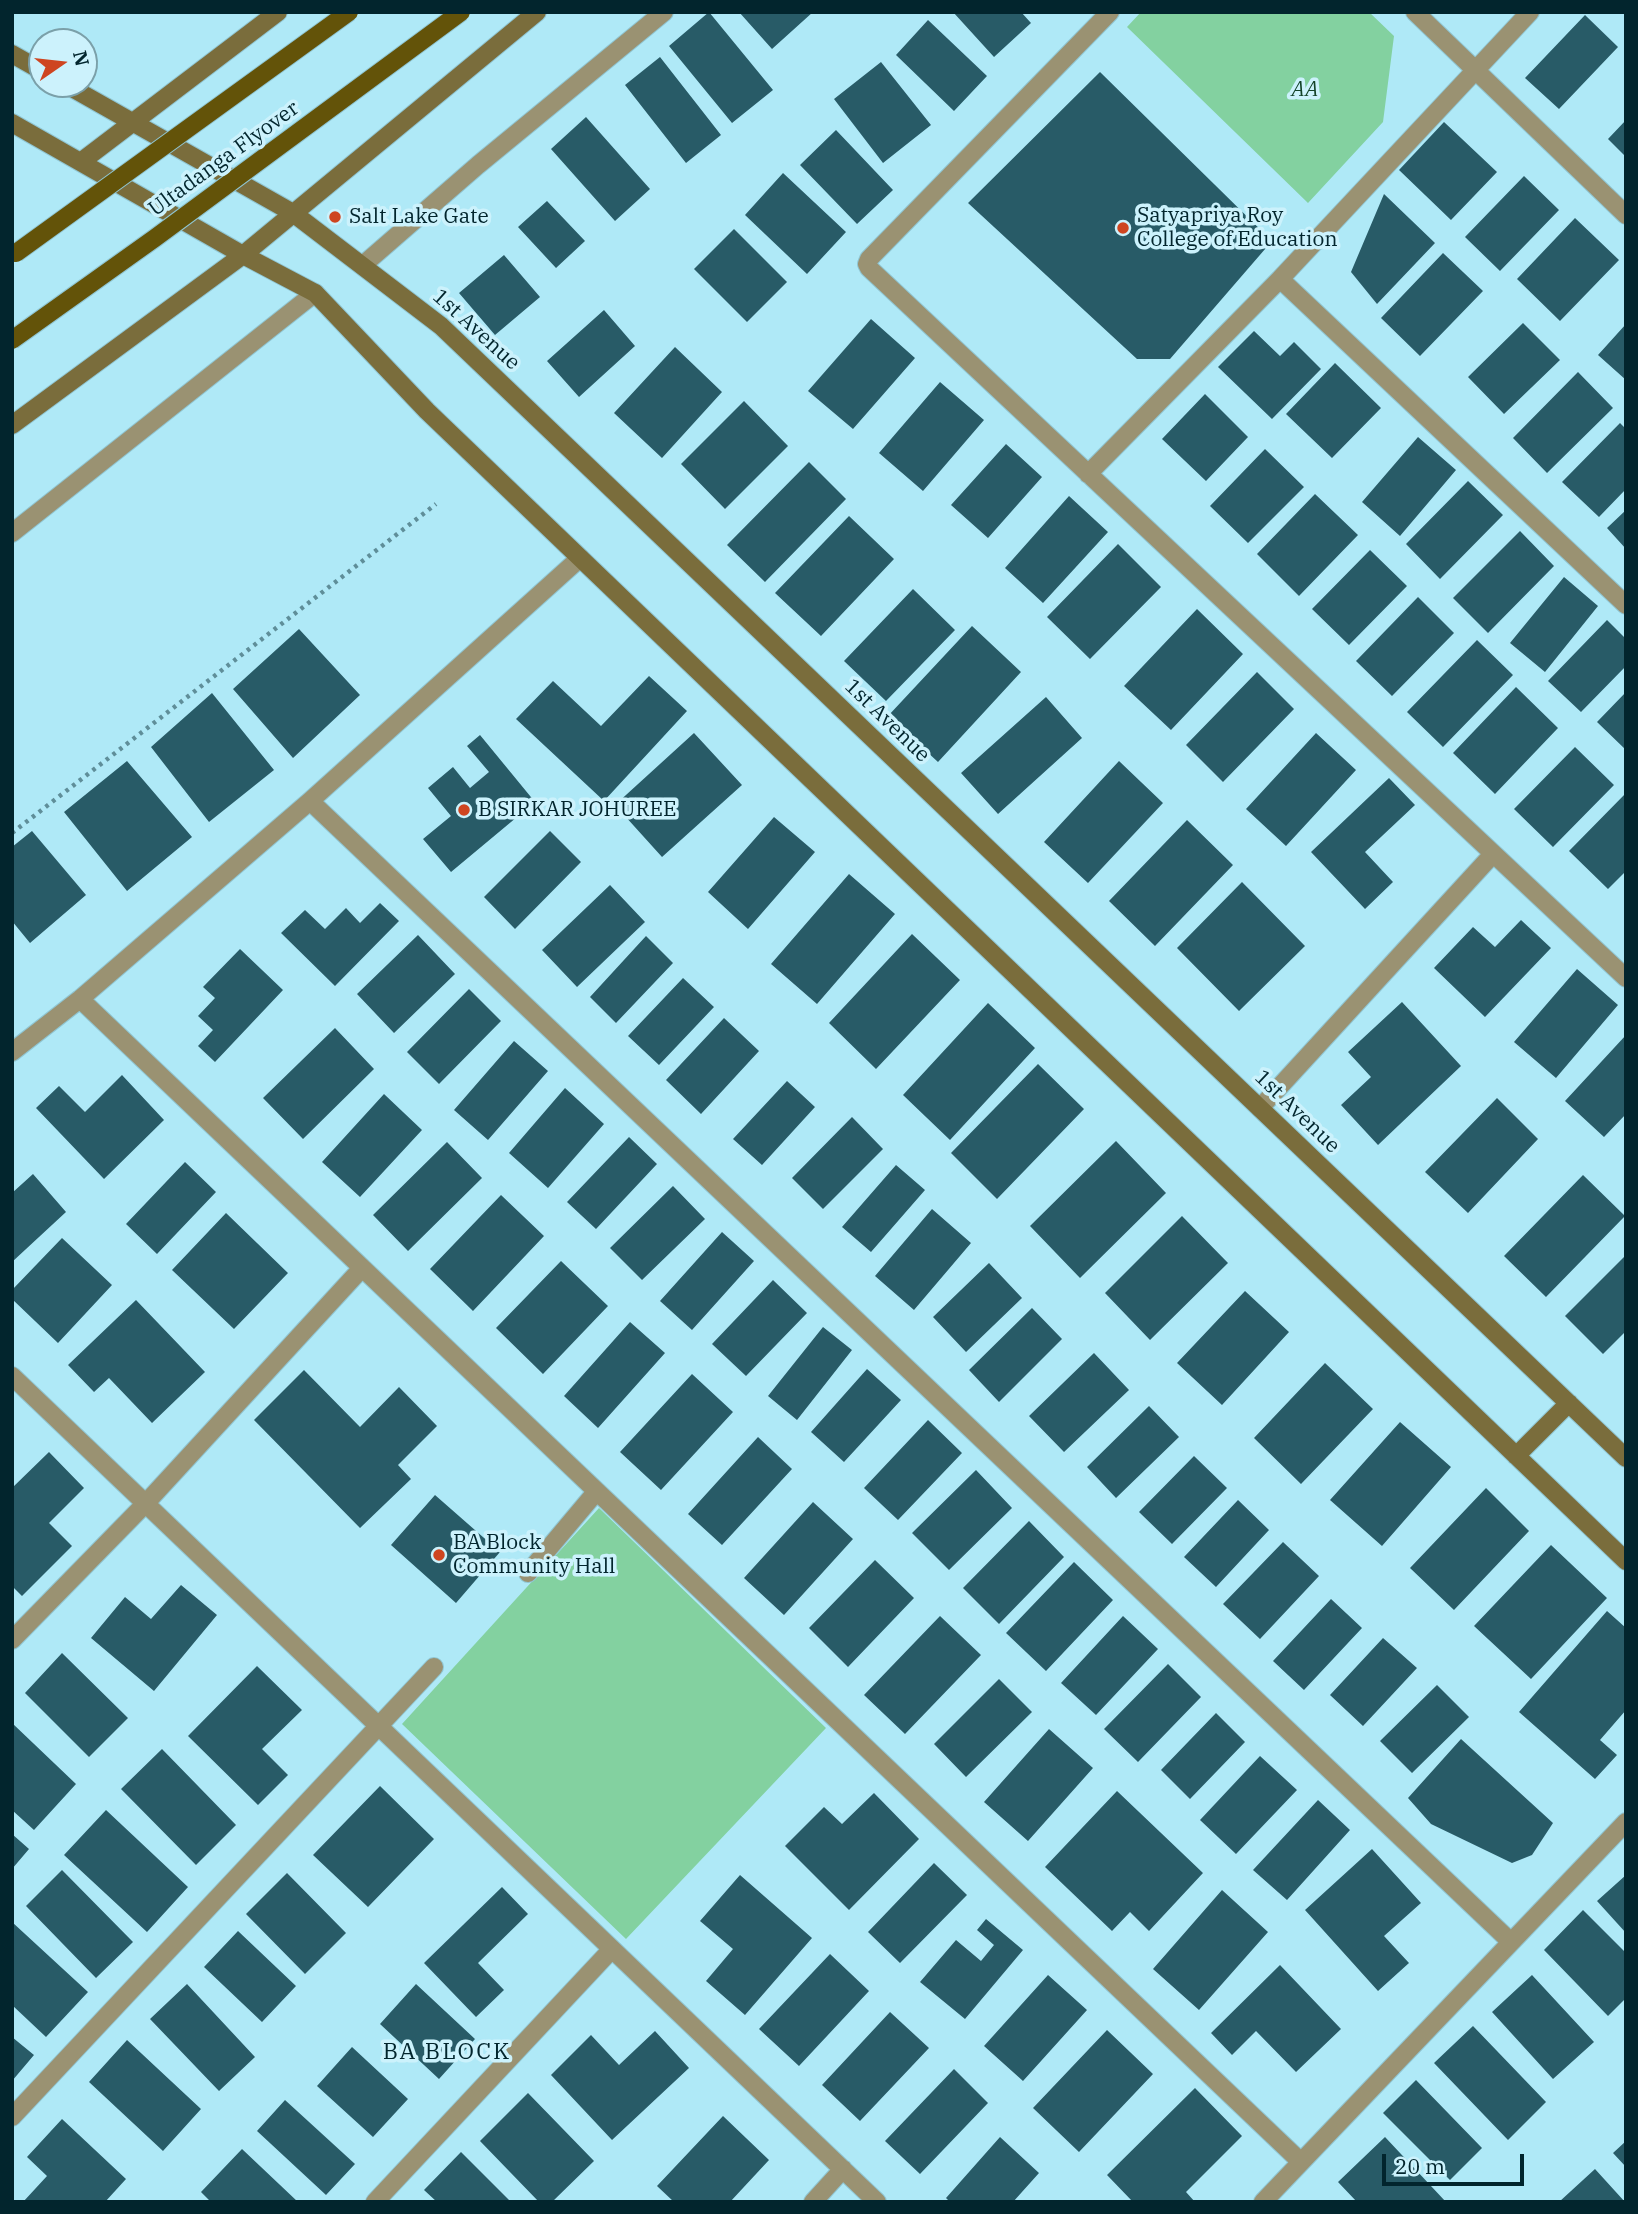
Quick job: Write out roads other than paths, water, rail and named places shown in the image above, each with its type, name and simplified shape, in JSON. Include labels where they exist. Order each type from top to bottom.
[{"type":"main road","points":[[82,161],[278,12]]},
{"type":"main road","points":[[16,253],[348,12]]},
{"type":"main road","name":"Ultadanga Flyover","points":[[12,340],[461,12]]},
{"type":"main road","points":[[12,425],[243,255],[537,12]]},
{"type":"main road","points":[[12,54],[28,63]]},
{"type":"main road","name":"1st Avenue","points":[[90,98],[293,213],[441,326],[1626,1458]]},
{"type":"main road","points":[[12,123],[314,293],[426,411],[1626,1561]]},
{"type":"main road","points":[[1516,1456],[1569,1403]]},
{"type":"street","points":[[363,265],[478,165],[664,12]]},
{"type":"street","points":[[1110,12],[867,264],[1626,978]]},
{"type":"street","points":[[1415,12],[1626,215]]},
{"type":"street","points":[[1088,474],[1280,279],[1530,12]]},
{"type":"street","points":[[1280,279],[1626,605]]},
{"type":"street","points":[[12,533],[314,293]]},
{"type":"street","points":[[12,1052],[80,999],[310,801],[580,558]]},
{"type":"street","points":[[310,801],[1511,1942]]},
{"type":"street","points":[[1259,1108],[1493,854]]},
{"type":"street","points":[[80,999],[1301,2162]]},
{"type":"street","points":[[12,1640],[146,1503],[362,1268]]},
{"type":"street","points":[[12,1376],[877,2202]]},
{"type":"street","points":[[528,1573],[596,1492]]},
{"type":"street","points":[[12,2117],[434,1667]]},
{"type":"street","points":[[1263,2202],[1626,1822]]},
{"type":"street","points":[[375,2202],[612,1949]]},
{"type":"street","points":[[813,2202],[843,2169]]},
{"type":"place","name":"Salt Lake Gate","points":[[335,217]]},
{"type":"place","name":"Satyapriya Roy College of Education","points":[[1123,228]]},
{"type":"place","name":"B SIRKAR JOHUREE","points":[[464,810]]},
{"type":"place","name":"BA Block Community Hall","points":[[439,1555]]},
{"type":"district","name":"BA BLOCK","points":[[447,2052]]},
{"type":"park label","name":"AA","points":[[1305,90]]}]
